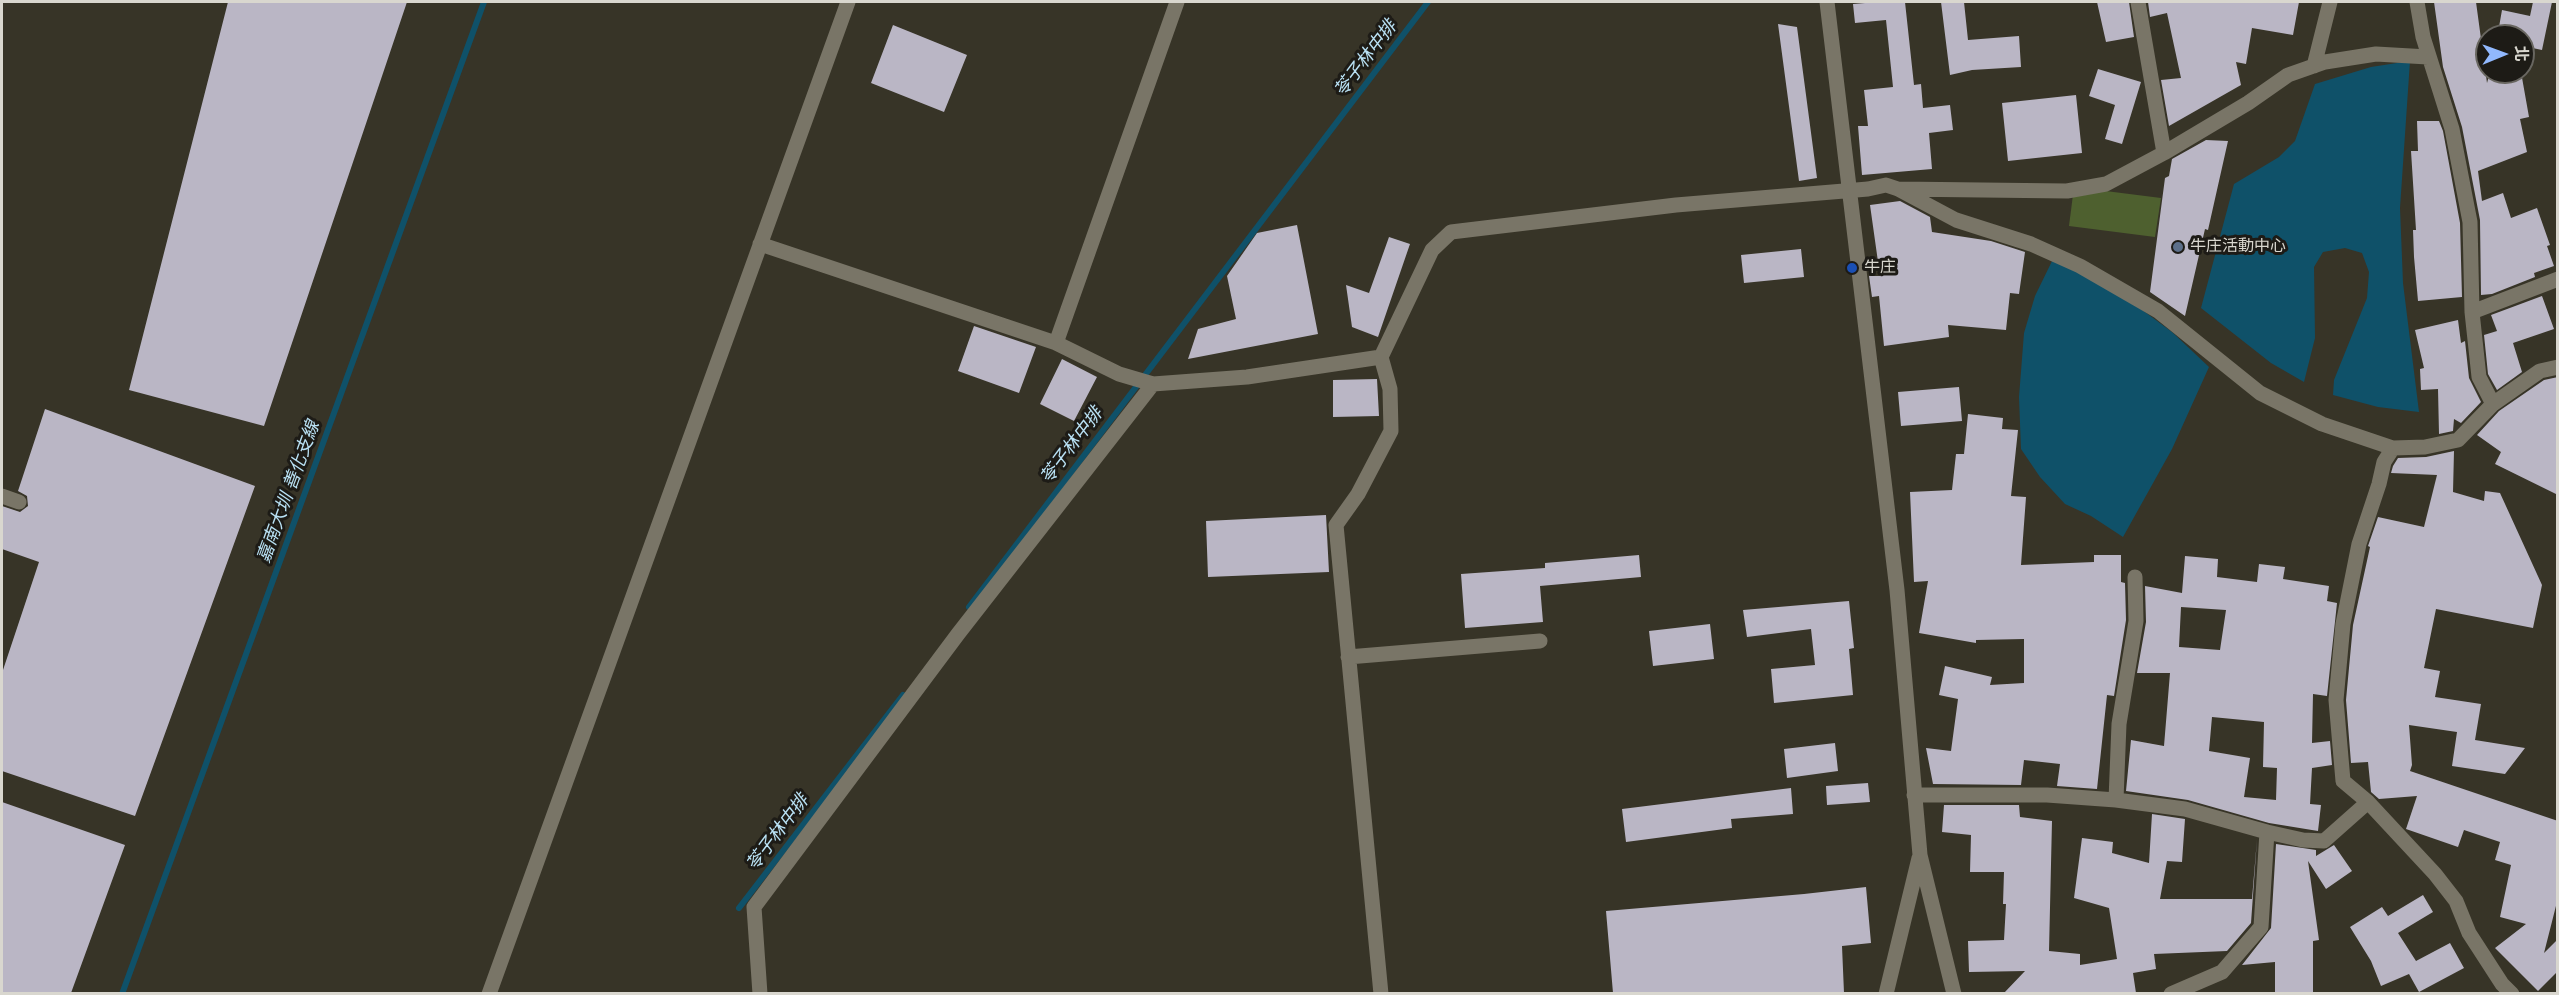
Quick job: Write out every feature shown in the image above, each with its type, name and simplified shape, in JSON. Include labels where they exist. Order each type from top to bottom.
[{"type":"street","points":[[489,993],[848,2]]},
{"type":"street","points":[[1056,343],[1177,2]]},
{"type":"street","points":[[1827,2],[1897,590],[1920,855],[1954,993]]},
{"type":"street","points":[[2138,2],[2164,153]]},
{"type":"street","points":[[2314,66],[2330,2]]},
{"type":"street","points":[[2417,2],[2428,57],[2452,129],[2470,222],[2472,312],[2480,377],[2493,404]]},
{"type":"street","points":[[1898,189],[1968,188],[2067,191],[2106,184],[2164,153],[2248,103],[2288,75],[2314,66],[2376,54],[2428,57]]},
{"type":"street","points":[[1381,993],[1336,525],[1358,494],[1391,431],[1390,389],[1381,357],[1432,250],[1451,232],[1676,205],[1868,189],[1886,185],[1956,220],[2031,243],[2080,266],[2158,311],[2260,393],[2322,424],[2393,448],[2425,447],[2458,440],[2493,404],[2540,371],[2558,367]]},
{"type":"street","points":[[760,244],[1056,343],[1119,374],[1150,383],[1247,377],[1381,357]]},
{"type":"street","points":[[2472,312],[2558,279]]},
{"type":"street","points":[[760,993],[754,907],[958,634],[1150,383]]},
{"type":"street","points":[[2393,448],[2384,462],[2359,544],[2343,624],[2336,700],[2343,781],[2368,802],[2435,874],[2456,901],[2469,933],[2502,984],[2512,993]]},
{"type":"street","points":[[2,496],[20,502]]},
{"type":"street","points":[[2116,800],[2119,724],[2136,621],[2135,577]]},
{"type":"street","points":[[1348,657],[1540,640]]},
{"type":"street","points":[[1914,795],[2047,795],[2116,800],[2185,809],[2267,832],[2303,840],[2324,841],[2368,802]]},
{"type":"street","points":[[2170,993],[2222,972],[2261,927],[2267,832]]},
{"type":"street","points":[[1886,993],[1920,855]]},
{"type":"green space","points":[[2074,187],[2161,198],[2155,237],[2069,226]]},
{"type":"water","points":[[2410,61],[2400,208],[2403,283],[2419,412],[2378,407],[2333,395],[2334,380],[2367,298],[2369,272],[2362,253],[2345,248],[2323,252],[2314,267],[2315,338],[2304,382],[2271,363],[2201,308],[2234,184],[2279,157],[2295,141],[2315,84],[2371,67]]},
{"type":"water","points":[[2053,259],[2126,298],[2172,332],[2209,367],[2172,449],[2123,537],[2091,516],[2065,504],[2040,477],[2021,449],[2019,397],[2024,333],[2035,296]]},
{"type":"building","points":[[228,2],[407,2],[264,426],[129,390]]},
{"type":"building","points":[[1905,2],[1914,85],[1921,84],[1923,108],[1950,105],[1953,130],[1929,133],[1932,169],[1862,175],[1858,126],[1868,126],[1864,90],[1893,87],[1886,20],[1855,23],[1853,4]]},
{"type":"building","points":[[1941,2],[1964,2],[1968,40],[2019,36],[2021,67],[1972,70],[1950,75]]},
{"type":"building","points":[[2097,2],[2129,2],[2134,37],[2106,42]]},
{"type":"building","points":[[2148,2],[2299,2],[2293,35],[2252,28],[2246,64],[2236,62],[2241,85],[2169,126],[2161,80],[2181,78],[2167,13],[2150,17]]},
{"type":"building","points":[[2434,2],[2476,2],[2479,24],[2475,24],[2475,84],[2523,84],[2529,117],[2520,119],[2527,152],[2478,171],[2482,201],[2503,193],[2511,218],[2537,208],[2550,245],[2547,246],[2554,266],[2534,273],[2535,277],[2492,294],[2481,295],[2480,220],[2462,127],[2443,67]]},
{"type":"building","points":[[2533,2],[2552,2],[2542,50],[2535,49],[2535,24],[2500,24],[2502,10],[2530,16]]},
{"type":"building","points":[[1778,24],[1797,27],[1817,178],[1799,181]]},
{"type":"building","points":[[893,25],[967,55],[944,112],[871,83]]},
{"type":"building","points":[[2098,69],[2141,82],[2122,144],[2105,139],[2115,105],[2089,96]]},
{"type":"building","points":[[2076,95],[2082,153],[2008,161],[2002,103]]},
{"type":"building","points":[[2417,121],[2439,121],[2443,131],[2460,223],[2462,297],[2418,301],[2414,257],[2413,230],[2416,230],[2411,151],[2418,151]]},
{"type":"building","name":"牛庄活動中心","points":[[2206,140],[2228,141],[2208,230],[2205,229],[2185,316],[2150,292],[2165,178],[2169,176],[2172,159]]},
{"type":"building","points":[[1900,201],[1930,217],[1932,232],[1991,241],[2025,252],[2019,294],[2010,293],[2006,330],[1948,325],[1949,337],[1884,346],[1879,296],[1872,297],[1869,276],[1880,276],[1870,205]]},
{"type":"building","points":[[1297,225],[1318,334],[1188,359],[1198,329],[1236,319],[1227,276],[1257,233]]},
{"type":"building","points":[[1389,237],[1410,244],[1378,337],[1352,327],[1346,285],[1369,293]]},
{"type":"building","points":[[1801,249],[1804,277],[1744,283],[1741,255]]},
{"type":"building","points":[[2542,296],[2554,329],[2513,343],[2522,372],[2497,390],[2488,374],[2484,335],[2497,331],[2491,315]]},
{"type":"building","points":[[2458,320],[2461,343],[2465,341],[2469,378],[2481,402],[2461,423],[2454,419],[2453,431],[2439,434],[2438,389],[2421,390],[2420,369],[2424,368],[2415,330]]},
{"type":"building","points":[[974,326],[1036,347],[1019,393],[958,371]]},
{"type":"building","points":[[1062,359],[1097,377],[1074,421],[1040,404]]},
{"type":"building","points":[[2558,377],[2558,495],[2495,464],[2501,452],[2477,435],[2499,411],[2544,380]]},
{"type":"building","points":[[1377,379],[1379,416],[1333,417],[1333,380]]},
{"type":"building","points":[[1959,387],[1962,421],[1901,426],[1898,392]]},
{"type":"building","points":[[45,409],[255,486],[135,816],[2,771],[2,673],[39,562],[2,549],[2,506],[20,512],[28,506],[27,496],[18,491]]},
{"type":"building","points":[[1968,414],[2003,418],[2002,429],[2018,430],[2011,496],[2026,497],[2021,565],[2094,562],[2094,555],[2121,555],[2121,582],[2125,583],[2126,620],[2114,696],[2107,695],[2097,789],[2057,786],[2060,764],[2024,760],[2021,785],[1933,784],[1926,748],[1951,751],[1958,699],[1939,695],[1945,666],[1992,677],[1990,685],[2024,683],[2024,639],[1976,640],[1976,643],[1919,633],[1928,581],[1914,582],[1910,492],[1952,490],[1956,454],[1964,454]]},
{"type":"building","points":[[2454,451],[2453,492],[2484,501],[2485,491],[2500,493],[2542,585],[2533,628],[2436,609],[2424,668],[2440,671],[2435,697],[2481,704],[2475,740],[2525,748],[2505,774],[2452,766],[2457,732],[2409,725],[2412,765],[2410,771],[2558,821],[2558,898],[2544,953],[2558,939],[2558,971],[2538,991],[2495,948],[2526,924],[2500,917],[2511,865],[2495,860],[2500,842],[2464,830],[2458,847],[2406,829],[2417,796],[2379,799],[2371,792],[2368,762],[2351,763],[2346,700],[2353,625],[2370,547],[2368,546],[2378,517],[2424,527],[2437,475],[2391,473],[2393,466],[2398,458],[2426,457]]},
{"type":"building","points":[[1326,515],[1329,572],[1208,577],[1206,521]]},
{"type":"building","points":[[1639,555],[1641,577],[1540,586],[1543,622],[1465,628],[1461,574],[1545,568],[1545,563]]},
{"type":"building","points":[[2185,556],[2218,559],[2217,577],[2257,582],[2259,564],[2285,567],[2283,579],[2329,586],[2327,601],[2337,603],[2327,696],[2313,694],[2312,743],[2330,741],[2332,765],[2312,768],[2310,804],[2321,805],[2318,831],[2269,823],[2188,800],[2126,791],[2131,740],[2164,746],[2170,673],[2137,673],[2146,622],[2145,586],[2182,593]],"holes":[[[2181,607],[2226,610],[2220,650],[2179,647]],[[2212,717],[2264,722],[2263,767],[2277,768],[2276,800],[2244,797],[2250,758],[2209,751]]]},
{"type":"building","points":[[1849,601],[1854,648],[1849,649],[1853,695],[1774,703],[1771,669],[1815,665],[1811,629],[1747,637],[1743,610]]},
{"type":"building","points":[[1710,624],[1714,659],[1653,666],[1649,631]]},
{"type":"building","points":[[1835,743],[1838,771],[1787,778],[1784,749]]},
{"type":"building","points":[[1868,783],[1870,802],[1827,805],[1826,786]]},
{"type":"building","points":[[1791,788],[1793,814],[1731,819],[1732,828],[1626,842],[1622,809]]},
{"type":"building","points":[[2,802],[125,845],[71,993],[2,993]]},
{"type":"building","points":[[1944,805],[2019,805],[2020,817],[2052,821],[2049,951],[2080,954],[2080,965],[2117,959],[2109,908],[2074,898],[2082,838],[2113,842],[2112,853],[2149,863],[2152,814],[2185,819],[2182,862],[2167,861],[2160,899],[2252,899],[2257,839],[2251,923],[2227,951],[2154,954],[2156,969],[2133,973],[2136,993],[2004,993],[2025,971],[1969,972],[1968,941],[2004,940],[2006,904],[2003,904],[2004,872],[1970,872],[1971,835],[1942,832]]},
{"type":"building","points":[[2276,844],[2316,850],[2316,856],[2334,845],[2352,871],[2326,889],[2308,861],[2319,940],[2313,941],[2313,993],[2275,993],[2275,962],[2242,965],[2271,928]]},
{"type":"building","points":[[1866,887],[1871,943],[1842,946],[1844,993],[1613,993],[1606,911]]},
{"type":"building","points":[[2423,895],[2433,912],[2398,933],[2416,961],[2450,943],[2464,968],[2419,992],[2409,974],[2381,986],[2371,961],[2350,927],[2382,907],[2388,916]]},
{"type":"waterway","name":"嘉南大圳 善化支線","points":[[122,994],[484,2]]},
{"type":"waterway","name":"苓子林中排","points":[[969,607],[1428,2]]},
{"type":"waterway","name":"苓子林中排","points":[[739,908],[903,695]]},
{"type":"place","name":"牛庄活動中心","points":[[2178,247]]},
{"type":"place","name":"牛庄","points":[[1852,268]]}]
